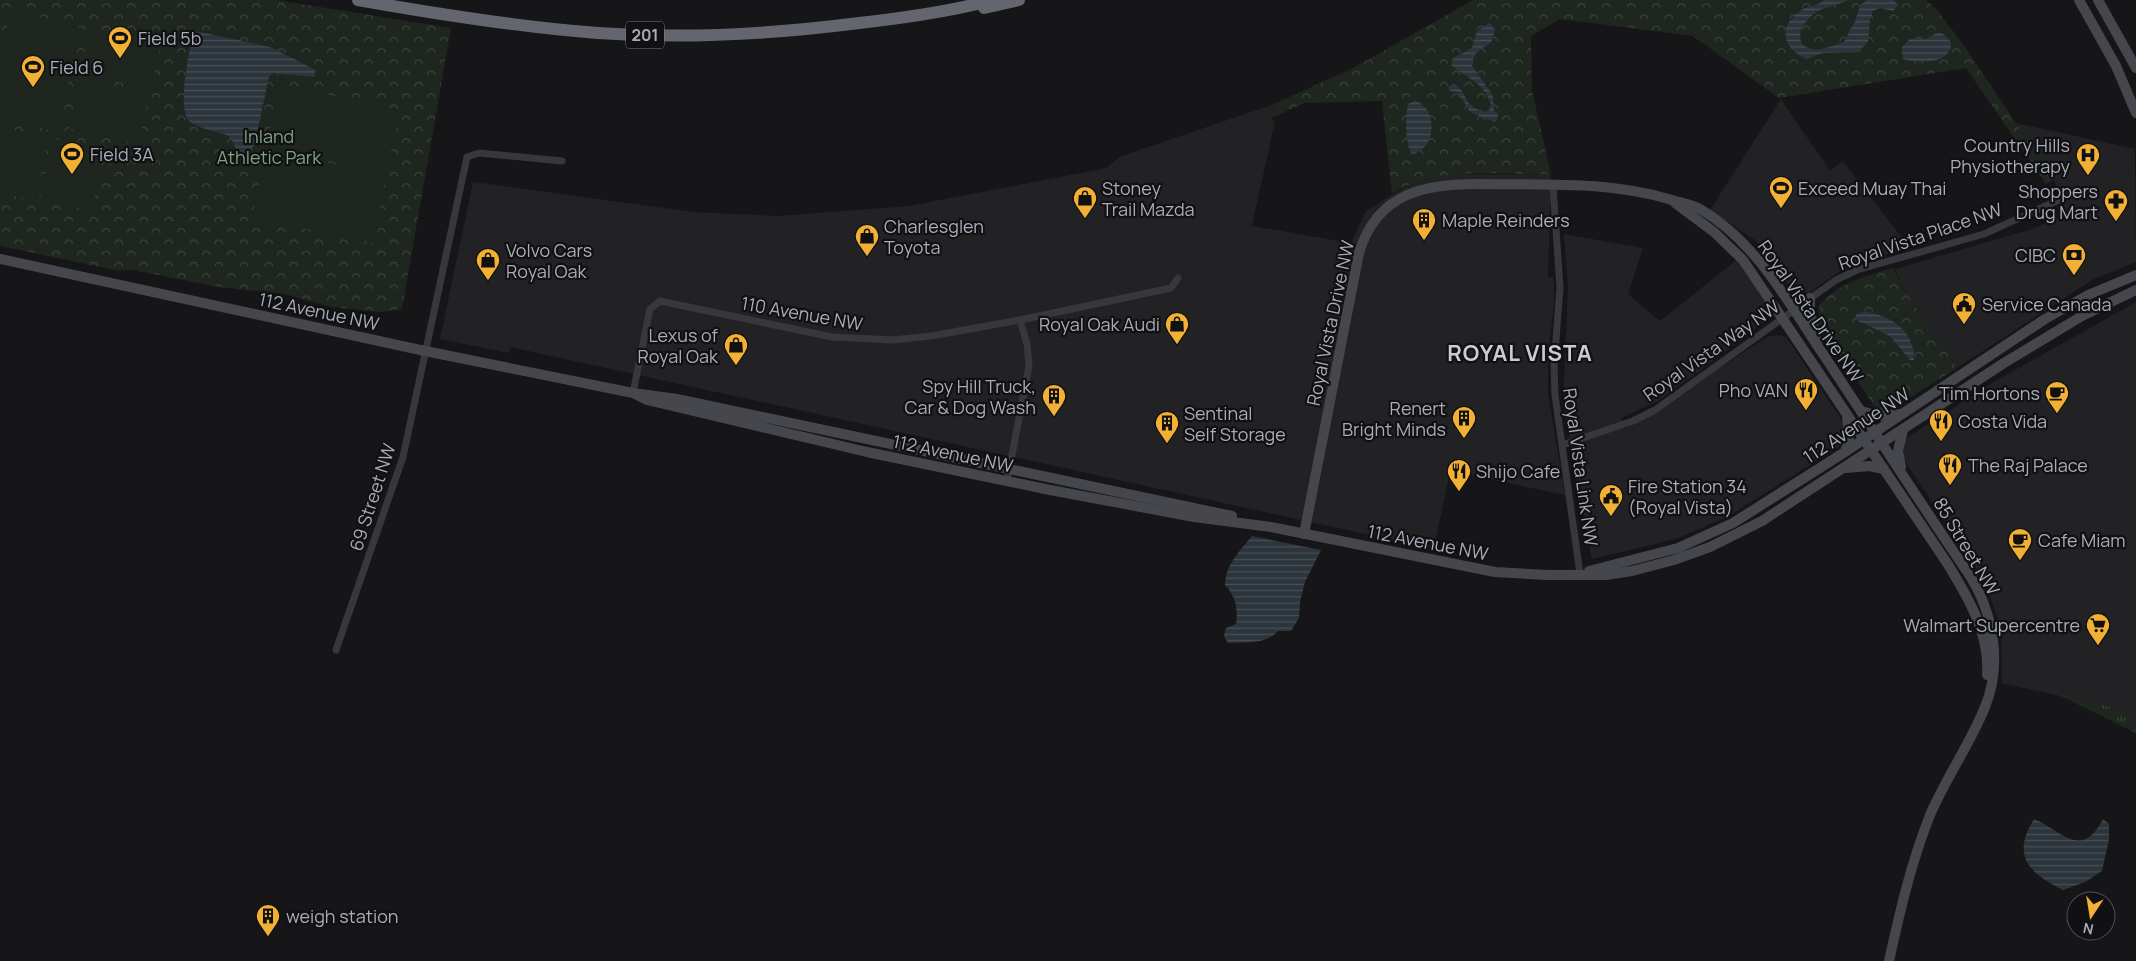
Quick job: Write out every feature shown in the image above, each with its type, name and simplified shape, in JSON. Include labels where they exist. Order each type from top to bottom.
[{"type":"highway","name":"201","points":[[358,0],[530,26],[599,33],[670,36],[816,29],[934,14],[993,0]]},
{"type":"highway","points":[[934,14],[959,14],[1019,0]]},
{"type":"street","points":[[2078,0],[2116,66],[2136,113]]},
{"type":"street","points":[[2098,0],[2136,68]]},
{"type":"street","name":"69 Street NW","points":[[336,650],[394,485],[426,351],[468,157],[478,153],[562,161]]},
{"type":"street","name":"Royal Vista Drive NW","points":[[1304,534],[1353,278],[1362,244],[1372,224],[1399,199],[1431,186],[1469,184],[1642,191],[1699,208],[1738,237],[1764,267],[1882,443]]},
{"type":"street","name":"Royal Vista Link NW","points":[[1553,186],[1560,288],[1554,380],[1556,416],[1562,445],[1580,574]]},
{"type":"street","name":"Royal Vista Place NW","points":[[1793,310],[1836,280],[1857,270],[1984,234],[2061,199]]},
{"type":"street","name":"Royal Vista Drive NW","points":[[1672,200],[1734,250],[1782,316],[1871,450]]},
{"type":"street","name":"112 Avenue NW","points":[[0,259],[426,351],[633,393],[677,399],[1233,516],[1270,527]]},
{"type":"street","name":"112 Avenue NW","points":[[1580,574],[1656,555],[1718,531],[1765,504],[1864,440],[2045,319],[2088,295],[2136,275]]},
{"type":"street","name":"110 Avenue NW","points":[[633,393],[650,309],[660,301],[832,337],[854,339],[916,338],[1020,320],[1172,288],[1178,278]]},
{"type":"street","name":"112 Avenue NW","points":[[633,393],[647,400],[867,452],[1194,517],[1270,527],[1495,572],[1548,575],[1606,574],[1632,571],[1674,560],[1710,547],[1762,521],[2068,324],[2136,290]]},
{"type":"street","points":[[1810,298],[1810,311],[1817,346]]},
{"type":"street","name":"Royal Vista Way NW","points":[[1562,445],[1633,421],[1655,410],[1782,316],[1793,310]]},
{"type":"street","points":[[1007,481],[1029,366],[1027,344],[1020,320]]},
{"type":"street","points":[[1861,411],[1884,416],[1905,412]]},
{"type":"street","points":[[1845,452],[1849,438],[1846,412]]},
{"type":"street","points":[[1901,471],[1898,451],[1903,430]]},
{"type":"street","name":"85 Street NW","points":[[1882,443],[1976,586],[1988,615],[1994,653],[1992,680],[1986,705],[1931,812],[1915,853],[1902,898],[1889,961]]},
{"type":"street","name":"85 Street NW","points":[[1871,450],[1952,570],[1976,616],[1985,648],[1987,671],[1983,698],[1972,732]]},
{"type":"street","points":[[1845,467],[1870,466],[1884,469]]},
{"type":"shaded area","points":[[1824,0],[1849,0],[1816,12],[1806,22],[1800,31],[1801,43],[1811,49],[1822,49],[1844,42],[1856,19],[1860,5],[1867,0],[1894,0],[1898,5],[1893,11],[1880,8],[1873,11],[1870,20],[1868,42],[1858,52],[1823,53],[1806,59],[1792,50],[1788,44],[1786,31],[1788,24],[1800,11]]},
{"type":"shaded area","points":[[1490,23],[1495,30],[1491,43],[1477,51],[1471,64],[1493,96],[1494,111],[1497,112],[1498,117],[1495,122],[1470,112],[1458,92],[1450,91],[1448,87],[1454,84],[1457,86],[1473,108],[1485,112],[1489,110],[1491,104],[1484,91],[1451,65],[1453,58],[1472,48],[1477,31]]},
{"type":"shaded area","points":[[195,31],[270,47],[316,70],[314,77],[273,73],[269,77],[256,137],[249,159],[238,152],[229,136],[197,126],[189,121],[186,115],[184,104],[185,78]]},
{"type":"shaded area","points":[[1936,33],[1942,33],[1951,42],[1950,49],[1946,55],[1933,61],[1925,62],[1903,59],[1902,47],[1910,39],[1926,39]]},
{"type":"shaded area","points":[[1781,99],[1830,171],[1843,161],[1902,238],[1907,250],[1870,258],[1846,267],[1809,293],[1796,291],[1787,283],[1755,240],[1710,210]]},
{"type":"shaded area","points":[[1415,101],[1423,105],[1428,111],[1432,128],[1426,145],[1420,151],[1412,154],[1408,144],[1406,114],[1408,104]]},
{"type":"shaded area","points":[[1274,104],[1271,118],[1275,121],[1252,226],[1351,243],[1366,211],[1411,183],[1434,176],[1451,174],[1551,175],[1548,277],[1554,277],[1554,304],[1548,356],[1548,393],[1565,495],[1450,471],[1434,549],[510,347],[509,353],[440,339],[473,182],[693,212],[778,216],[909,206],[1107,168],[1119,157]]},
{"type":"shaded area","points":[[2016,123],[2135,149],[2136,262],[2092,280],[1957,368],[1902,286],[1895,269],[2032,229],[2067,214],[2054,180]]},
{"type":"shaded area","points":[[1564,234],[1643,248],[1628,294],[1660,321],[1735,261],[1736,256],[1773,315],[1658,401],[1621,418],[1625,429],[1769,336],[1781,335],[1786,337],[1843,422],[1845,443],[1727,517],[1676,539],[1592,559],[1563,404],[1568,288]]},
{"type":"shaded area","points":[[2136,302],[2136,713],[2002,683],[2001,627],[1984,580],[1903,458],[1905,439],[1992,383]]},
{"type":"shaded area","points":[[1862,312],[1881,316],[1898,325],[1910,340],[1914,360],[1910,360],[1890,336],[1855,319],[1856,314]]},
{"type":"shaded area","points":[[1252,536],[1321,550],[1305,582],[1300,602],[1299,618],[1291,631],[1278,631],[1261,641],[1228,643],[1224,636],[1226,628],[1236,624],[1237,613],[1234,598],[1225,585],[1226,578],[1234,559]]},
{"type":"shaded area","points":[[2034,819],[2061,835],[2078,841],[2087,839],[2095,832],[2103,819],[2109,824],[2109,839],[2102,871],[2085,882],[2063,890],[2041,877],[2027,862],[2024,853],[2027,832]]},
{"type":"green space","name":"Inland Athletic Park","points":[[0,0],[276,0],[451,28],[402,309],[380,312],[332,307],[284,294],[218,287],[133,270],[114,270],[0,246]]},
{"type":"green space","points":[[1473,0],[1926,0],[1937,10],[1965,47],[2054,180],[2046,184],[1966,68],[1779,98],[1693,36],[1560,19],[1531,36],[1532,90],[1551,175],[1490,173],[1447,175],[1408,185],[1392,194],[1382,101],[1305,103],[1271,118],[1274,104],[1353,68]]},
{"type":"green space","name":"Field 6","points":[[10,10],[79,27],[58,132],[0,119],[0,57]]},
{"type":"green space","name":"Field 5b","points":[[90,27],[161,43],[151,89],[80,74]]},
{"type":"green space","points":[[79,79],[149,93],[139,143],[69,129]]},
{"type":"green space","points":[[279,84],[399,110],[387,173],[267,147]]},
{"type":"green space","points":[[0,127],[48,138],[36,200],[0,193]]},
{"type":"green space","name":"Field 3A","points":[[52,138],[104,150],[92,211],[40,200]]},
{"type":"green space","points":[[266,149],[386,176],[374,243],[252,218]]},
{"type":"green space","points":[[1893,268],[1902,286],[1957,368],[1889,411],[1879,410],[1875,407],[1819,324],[1819,305],[1835,291],[1853,281]]},
{"type":"green space","points":[[2059,695],[2136,713],[2136,733]]},
{"type":"place","name":"Field 5b","points":[[120,59]]},
{"type":"place","name":"Field 6","points":[[33,88]]},
{"type":"place","name":"Field 3A","points":[[72,175]]},
{"type":"place","name":"Country Hills Physiotherapy","points":[[2088,176]]},
{"type":"place","name":"Exceed Muay Thai","points":[[1781,209]]},
{"type":"place","name":"Stoney Trail Mazda","points":[[1085,219]]},
{"type":"place","name":"Shoppers Drug Mart","points":[[2116,222]]},
{"type":"place","name":"Maple Reinders","points":[[1424,241]]},
{"type":"place","name":"Charlesglen Toyota","points":[[867,257]]},
{"type":"place","name":"CIBC","points":[[2074,276]]},
{"type":"place","name":"Volvo Cars Royal Oak","points":[[488,281]]},
{"type":"place","name":"Service Canada","points":[[1964,325]]},
{"type":"place","name":"Royal Oak Audi","points":[[1177,345]]},
{"type":"place","name":"Lexus of Royal Oak","points":[[736,366]]},
{"type":"place","name":"Pho VAN","points":[[1806,411]]},
{"type":"place","name":"Tim Hortons","points":[[2057,414]]},
{"type":"place","name":"Spy Hill Truck, Car & Dog Wash","points":[[1054,417]]},
{"type":"place","name":"Renert Bright Minds","points":[[1464,439]]},
{"type":"place","name":"Costa Vida","points":[[1941,442]]},
{"type":"place","name":"Sentinal Self Storage","points":[[1167,444]]},
{"type":"place","name":"The Raj Palace","points":[[1950,486]]},
{"type":"place","name":"Shijo Cafe","points":[[1459,492]]},
{"type":"place","name":"Fire Station 34 (Royal Vista)","points":[[1611,517]]},
{"type":"place","name":"Cafe Miam","points":[[2020,561]]},
{"type":"place","name":"Walmart Supercentre","points":[[2098,646]]},
{"type":"place","name":"weigh station","points":[[268,937]]},
{"type":"district","name":"ROYAL VISTA","points":[[1520,353]]}]
